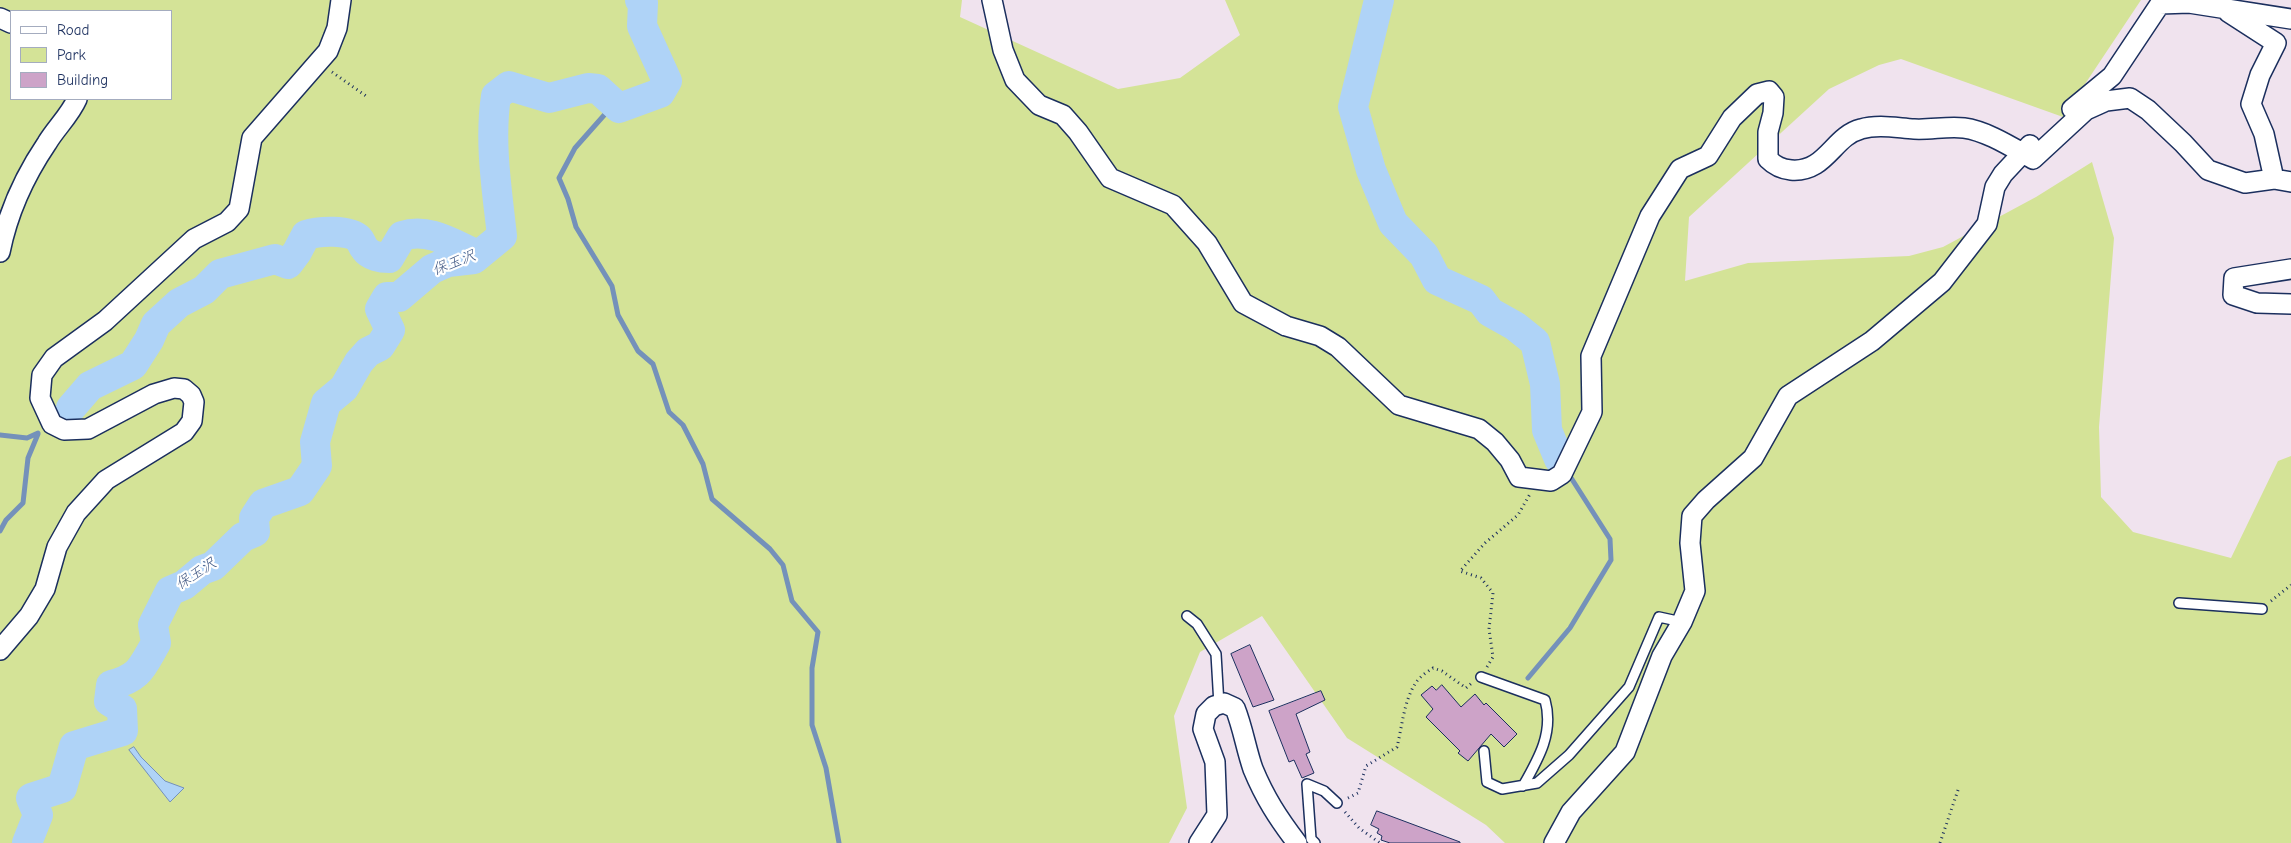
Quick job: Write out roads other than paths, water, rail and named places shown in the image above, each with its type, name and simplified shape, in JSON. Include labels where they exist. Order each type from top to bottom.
[{"type":"street","points":[[0,650],[29,616],[45,589],[57,547],[76,513],[106,480],[184,432],[192,421],[195,409],[191,395],[184,389],[174,388],[154,394],[88,429],[64,430],[52,424],[40,398],[42,375],[47,365],[105,321],[194,239],[227,222],[239,209],[252,138],[328,51],[337,28],[341,0]]},
{"type":"street","points":[[992,0],[1003,50],[1016,80],[1040,105],[1063,115],[1078,132],[1110,178],[1174,205],[1207,243],[1243,303],[1286,326],[1320,336],[1338,347],[1398,405],[1479,429],[1495,442],[1510,460],[1519,477],[1551,481],[1562,474],[1576,449],[1592,412],[1590,356],[1650,216],[1680,169],[1708,156],[1732,118],[1757,94],[1769,91],[1774,97],[1773,113],[1768,132],[1768,159],[1775,166],[1784,170],[1796,170],[1814,166],[1859,129],[1874,126],[1964,128],[1981,133],[2033,159],[2086,110],[2106,101],[2130,98],[2162,123],[2208,170],[2245,183],[2282,180],[2251,104],[2260,76],[2276,43],[2223,9]]},
{"type":"street","points":[[1554,843],[1571,812],[1625,752],[1662,656],[1682,622],[1695,591],[1690,543],[1692,516],[1717,490],[1753,458],[1788,396],[1872,341],[1942,282],[1987,224],[1995,187],[2021,152],[2112,76],[2160,4],[2189,3],[2291,19]]},
{"type":"street","points":[[0,252],[5,228],[18,192],[46,143],[76,100]]},
{"type":"street","points":[[2291,269],[2234,278],[2233,295],[2257,303],[2291,304]]},
{"type":"street","points":[[1199,843],[1217,815],[1215,762],[1203,729],[1206,714],[1214,706],[1224,703],[1235,708],[1242,725],[1252,767],[1269,806],[1296,843]]},
{"type":"lane","points":[[2179,603],[2262,609]]},
{"type":"lane","points":[[1187,616],[1197,624],[1216,654],[1219,704]]},
{"type":"lane","points":[[1484,751],[1487,782],[1502,789],[1537,783],[1569,755],[1630,687],[1659,617],[1682,622]]},
{"type":"lane","points":[[1481,677],[1545,700],[1549,714],[1547,736],[1541,754],[1523,786]]},
{"type":"lane","points":[[1315,843],[1311,839],[1307,784],[1324,791],[1337,803]]},
{"type":"water","points":[[134,747],[141,757],[165,781],[184,788],[170,802],[129,750]]},
{"type":"waterway","name":"保玉沢","points":[[27,843],[38,815],[31,798],[62,788],[74,746],[123,731],[122,709],[109,701],[111,685],[128,679],[143,665],[156,643],[153,625],[170,591],[184,585],[202,570],[213,566],[243,537],[255,532],[254,518],[263,504],[300,491],[317,466],[315,442],[326,403],[344,388],[359,362],[368,352],[380,346],[390,330],[380,309],[387,297],[399,297],[432,269],[448,262],[474,259],[502,236],[496,184],[493,131],[496,96],[509,86],[549,98],[588,88],[598,89],[619,108],[660,93],[667,81],[642,26],[643,3],[640,0]]},
{"type":"waterway","points":[[1379,0],[1353,107],[1371,170],[1393,223],[1424,255],[1437,280],[1481,300],[1490,312],[1515,326],[1535,342],[1545,384],[1547,430],[1559,459]]},
{"type":"waterway","points":[[614,104],[575,148],[559,178],[568,199],[576,227],[612,286],[618,315],[638,351],[653,364],[669,412],[683,425],[703,464],[712,499],[770,549],[783,565],[792,601],[818,632],[812,668],[812,725],[826,768],[839,843]]},
{"type":"waterway","points":[[71,408],[90,386],[133,365],[149,340],[156,324],[179,303],[204,290],[220,274],[275,259],[288,264],[306,235],[341,232],[359,239],[364,248],[373,255],[389,258],[402,236],[412,234],[432,235],[478,255]]},
{"type":"waterway","points":[[64,414],[71,408]]},
{"type":"waterway","points":[[0,435],[27,438],[38,433]]},
{"type":"waterway","points":[[0,531],[6,520],[23,503],[28,458],[38,434]]},
{"type":"waterway","points":[[1528,678],[1570,628],[1611,560],[1610,539],[1568,473]]}]
